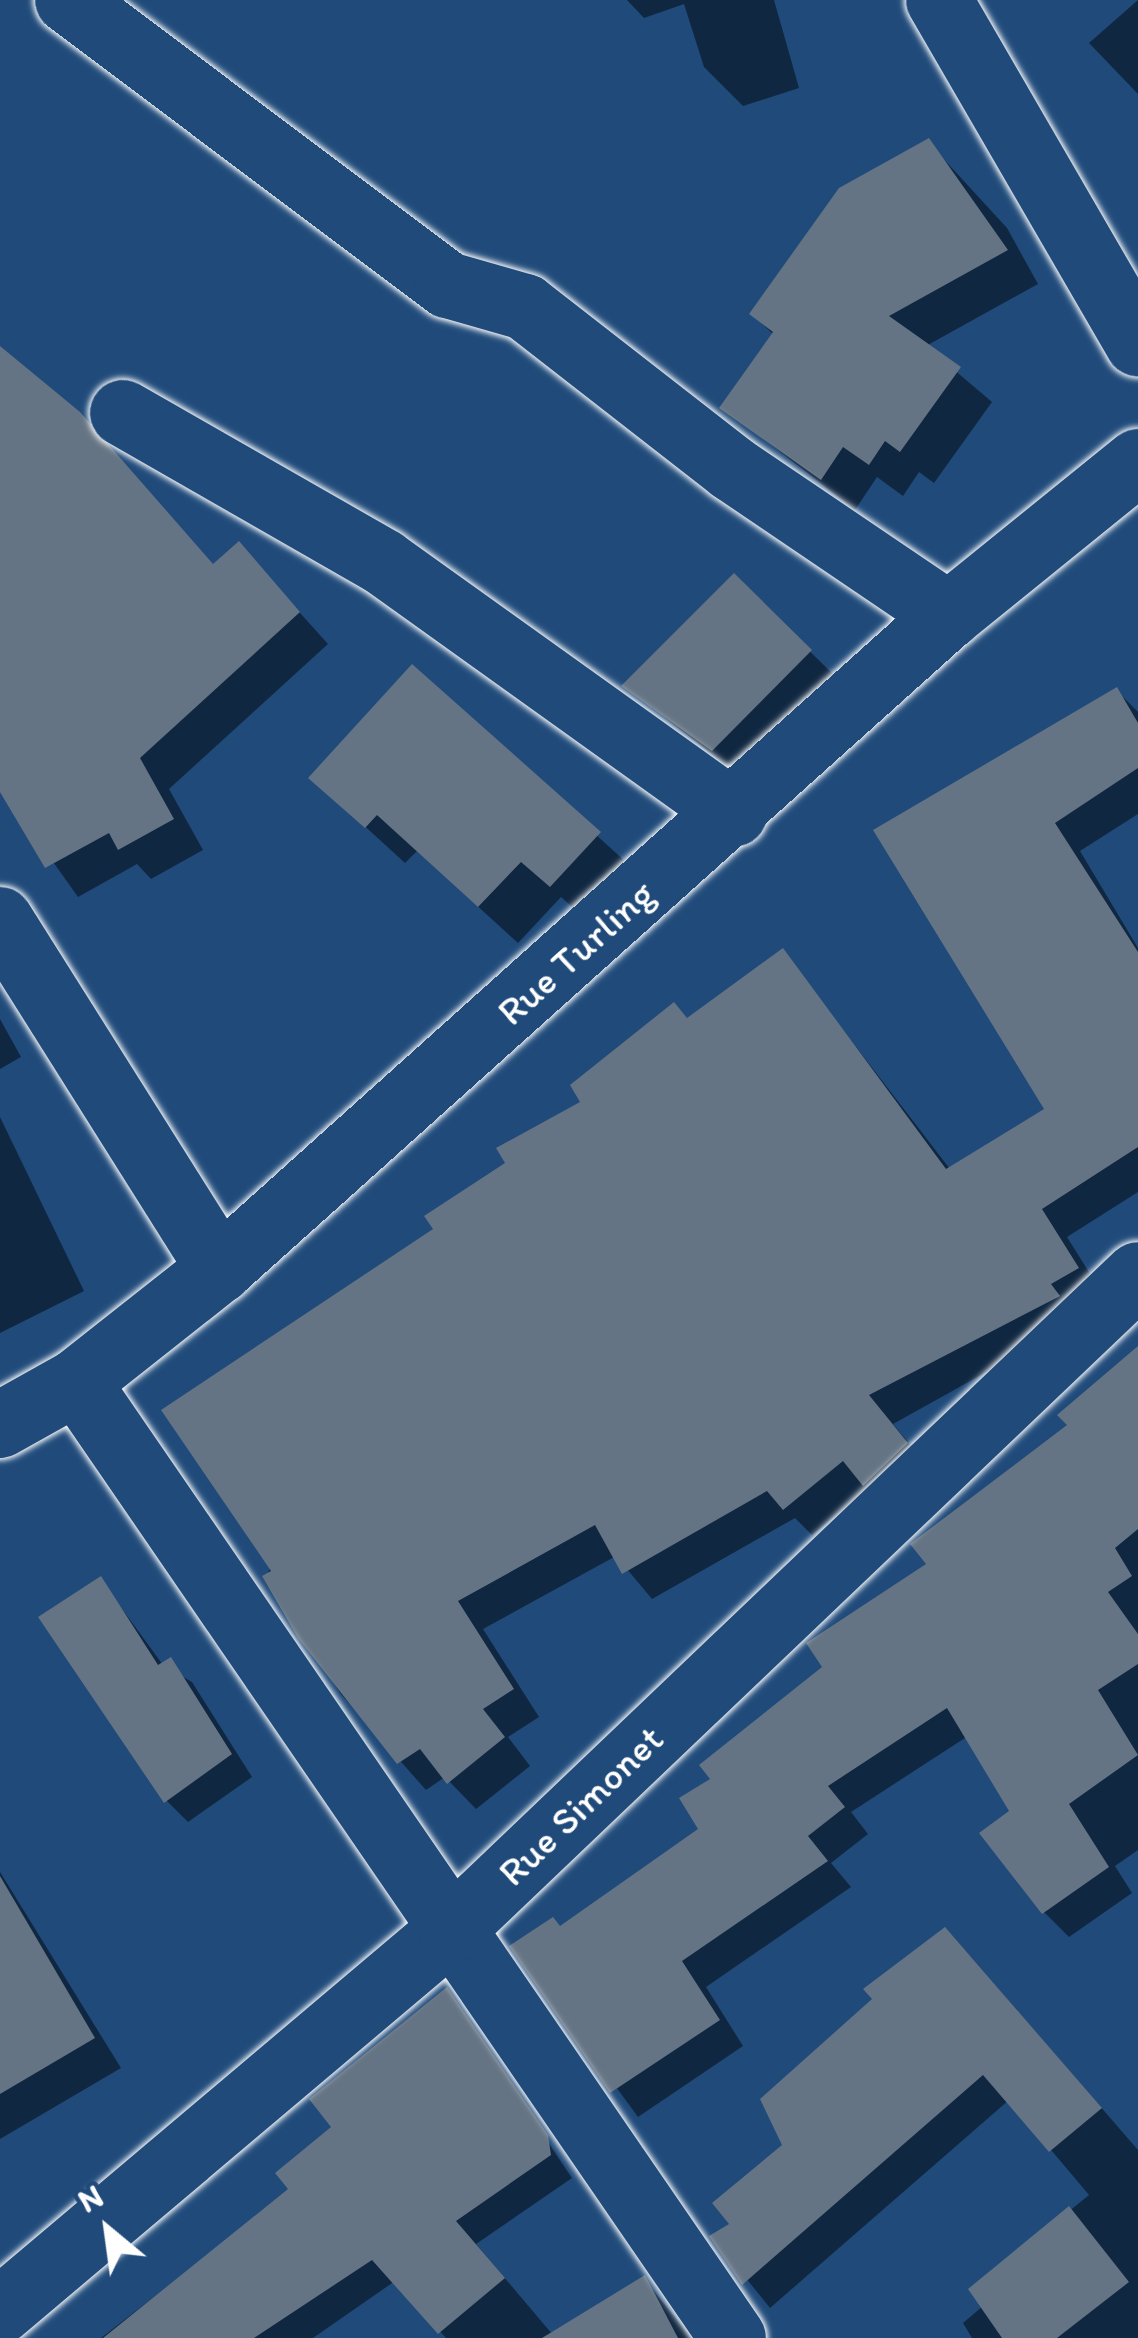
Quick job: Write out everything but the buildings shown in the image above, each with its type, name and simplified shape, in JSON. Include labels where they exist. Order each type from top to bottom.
[{"type":"street","points":[[68,0],[448,285],[525,307],[733,469],[949,615]]},
{"type":"street","points":[[939,0],[1138,343]]},
{"type":"street","points":[[123,413],[383,562],[734,813]]},
{"type":"street","name":"Rue Turling","points":[[0,1425],[76,1382],[220,1269],[734,813],[949,615],[1138,462]]},
{"type":"street","points":[[0,920],[220,1269]]},
{"type":"street","name":"Rue Simonet","points":[[0,2311],[451,1930],[1138,1275]]},
{"type":"street","points":[[76,1382],[733,2338]]}]
